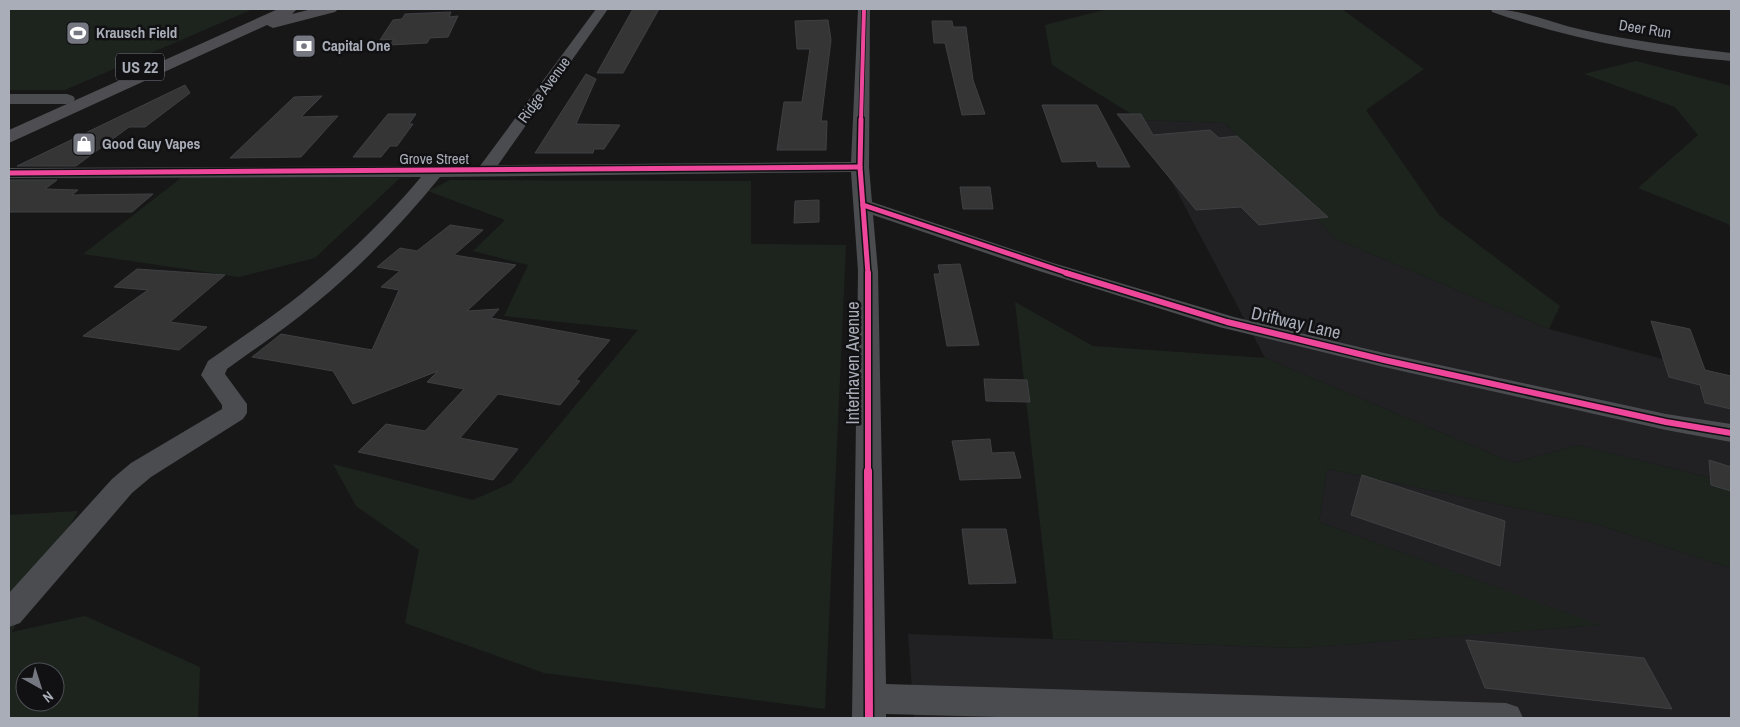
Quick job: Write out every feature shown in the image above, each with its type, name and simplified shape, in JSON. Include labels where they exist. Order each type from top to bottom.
[{"type":"highway","name":"US 22","points":[[9,124],[272,9]]},
{"type":"highway","name":"US 22","points":[[9,136],[290,9]]},
{"type":"highway","points":[[194,52],[275,22],[330,9]]},
{"type":"street","name":"Ridge Avenue","points":[[485,172],[602,9]]},
{"type":"street","name":"Interhaven Avenue","points":[[864,9],[860,168],[868,271],[869,708]]},
{"type":"street","name":"Deer Run","points":[[1497,9],[1543,25],[1596,38],[1650,48],[1731,57]]},
{"type":"street","points":[[9,99],[67,99]]},
{"type":"street","name":"Grove Street","points":[[9,173],[485,172],[860,168]]},
{"type":"street","points":[[9,614],[128,481],[141,470],[234,414],[235,404],[213,375],[216,366],[326,284],[369,245],[404,209],[434,172]]},
{"type":"street","name":"Driftway Lane","points":[[863,205],[1046,267],[1227,322],[1384,360],[1637,415],[1731,433]]},
{"type":"street","points":[[869,708],[1506,718]]},
{"type":"shaded area","name":"Krausch Field","points":[[9,9],[253,9],[65,90],[9,90]]},
{"type":"shaded area","points":[[1108,9],[1342,9],[1424,69],[1366,110],[1439,215],[1560,306],[1549,329],[1336,239],[1225,123],[1141,120],[1052,65],[1045,25]]},
{"type":"shaded area","points":[[1636,61],[1731,86],[1731,229],[1728,224],[1638,188],[1698,135],[1675,107],[1584,74]]},
{"type":"shaded area","points":[[1141,120],[1225,123],[1336,239],[1549,329],[1731,377],[1731,483],[1578,445],[1513,463],[1265,358]]},
{"type":"shaded area","points":[[181,178],[400,178],[315,258],[239,277],[83,254]]},
{"type":"shaded area","points":[[450,180],[751,181],[751,244],[846,245],[825,709],[544,673],[405,623],[419,550],[356,506],[333,464],[473,500],[511,483],[638,330],[504,316],[528,265],[473,251],[505,220],[428,191]]},
{"type":"shaded area","points":[[1015,302],[1093,346],[1265,358],[1513,463],[1578,445],[1731,483],[1731,568],[1596,524],[1327,469],[1319,522],[1600,625],[1300,648],[1053,639]]},
{"type":"shaded area","points":[[1327,469],[1596,524],[1731,568],[1731,718],[914,718],[908,634],[1300,648],[1599,625],[1319,522]]},
{"type":"shaded area","points":[[78,511],[12,632],[85,616],[200,667],[198,718],[11,718],[9,716],[9,515]]},
{"type":"building","points":[[633,9],[659,9],[623,73],[597,73]]},
{"type":"building","points":[[451,12],[449,17],[458,16],[448,37],[430,38],[427,43],[390,45],[394,39],[380,40],[393,20],[402,19],[405,14]]},
{"type":"building","points":[[828,20],[831,40],[821,121],[827,121],[826,150],[777,150],[784,102],[802,102],[810,49],[797,49],[795,21]]},
{"type":"building","points":[[932,21],[952,21],[953,27],[966,27],[973,80],[985,114],[962,115],[945,43],[934,43]]},
{"type":"building","points":[[586,74],[596,79],[576,124],[620,125],[604,149],[594,149],[593,153],[535,153]]},
{"type":"building","name":"Good Guy Vapes","points":[[185,85],[190,93],[145,127],[129,127],[76,166],[17,166]]},
{"type":"building","points":[[322,96],[301,117],[338,116],[301,157],[230,158],[294,97]]},
{"type":"building","points":[[1042,105],[1097,105],[1130,167],[1098,167],[1096,161],[1062,162]]},
{"type":"building","points":[[388,114],[416,114],[409,124],[413,124],[397,146],[390,146],[381,157],[353,157]]},
{"type":"building","points":[[1117,114],[1141,114],[1153,135],[1210,130],[1219,138],[1237,136],[1328,217],[1259,225],[1241,207],[1196,210]]},
{"type":"building","points":[[9,180],[57,180],[45,189],[78,190],[72,195],[153,194],[132,212],[9,212]]},
{"type":"building","points":[[960,187],[990,187],[993,209],[963,209]]},
{"type":"building","points":[[819,200],[819,222],[794,223],[795,201]]},
{"type":"building","points":[[450,225],[483,230],[454,255],[516,265],[467,311],[499,309],[491,318],[610,340],[576,380],[580,381],[560,405],[498,394],[460,438],[518,449],[493,480],[358,452],[386,424],[425,431],[464,389],[427,382],[438,371],[353,404],[333,371],[252,357],[281,334],[372,350],[399,290],[381,287],[400,271],[377,267],[400,248],[417,251]]},
{"type":"building","points":[[960,264],[979,345],[947,346],[934,274],[940,274],[938,265]]},
{"type":"building","points":[[137,269],[225,275],[170,322],[207,327],[179,350],[83,336],[148,290],[114,287]]},
{"type":"building","points":[[1651,321],[1690,329],[1705,370],[1731,376],[1731,409],[1705,403],[1700,385],[1669,377]]},
{"type":"building","points":[[984,379],[1027,380],[1030,402],[986,401]]},
{"type":"building","points":[[990,439],[992,453],[1014,452],[1021,478],[960,480],[952,441]]},
{"type":"building","points":[[1709,460],[1731,467],[1731,491],[1711,485]]},
{"type":"building","points":[[1362,475],[1505,521],[1500,566],[1351,515]]},
{"type":"building","points":[[962,529],[1006,529],[1016,583],[969,584]]},
{"type":"building","points":[[1466,640],[1644,658],[1672,709],[1485,688]]},
{"type":"cycle path","points":[[864,9],[860,167],[868,271],[869,718]]},
{"type":"cycle path","points":[[9,173],[860,167]]},
{"type":"cycle path","points":[[863,205],[1046,267],[1227,322],[1384,360],[1666,422],[1731,433]]},
{"type":"place","name":"Krausch Field","points":[[78,33]]},
{"type":"place","name":"Capital One","points":[[304,46]]},
{"type":"place","name":"Good Guy Vapes","points":[[84,144]]}]
